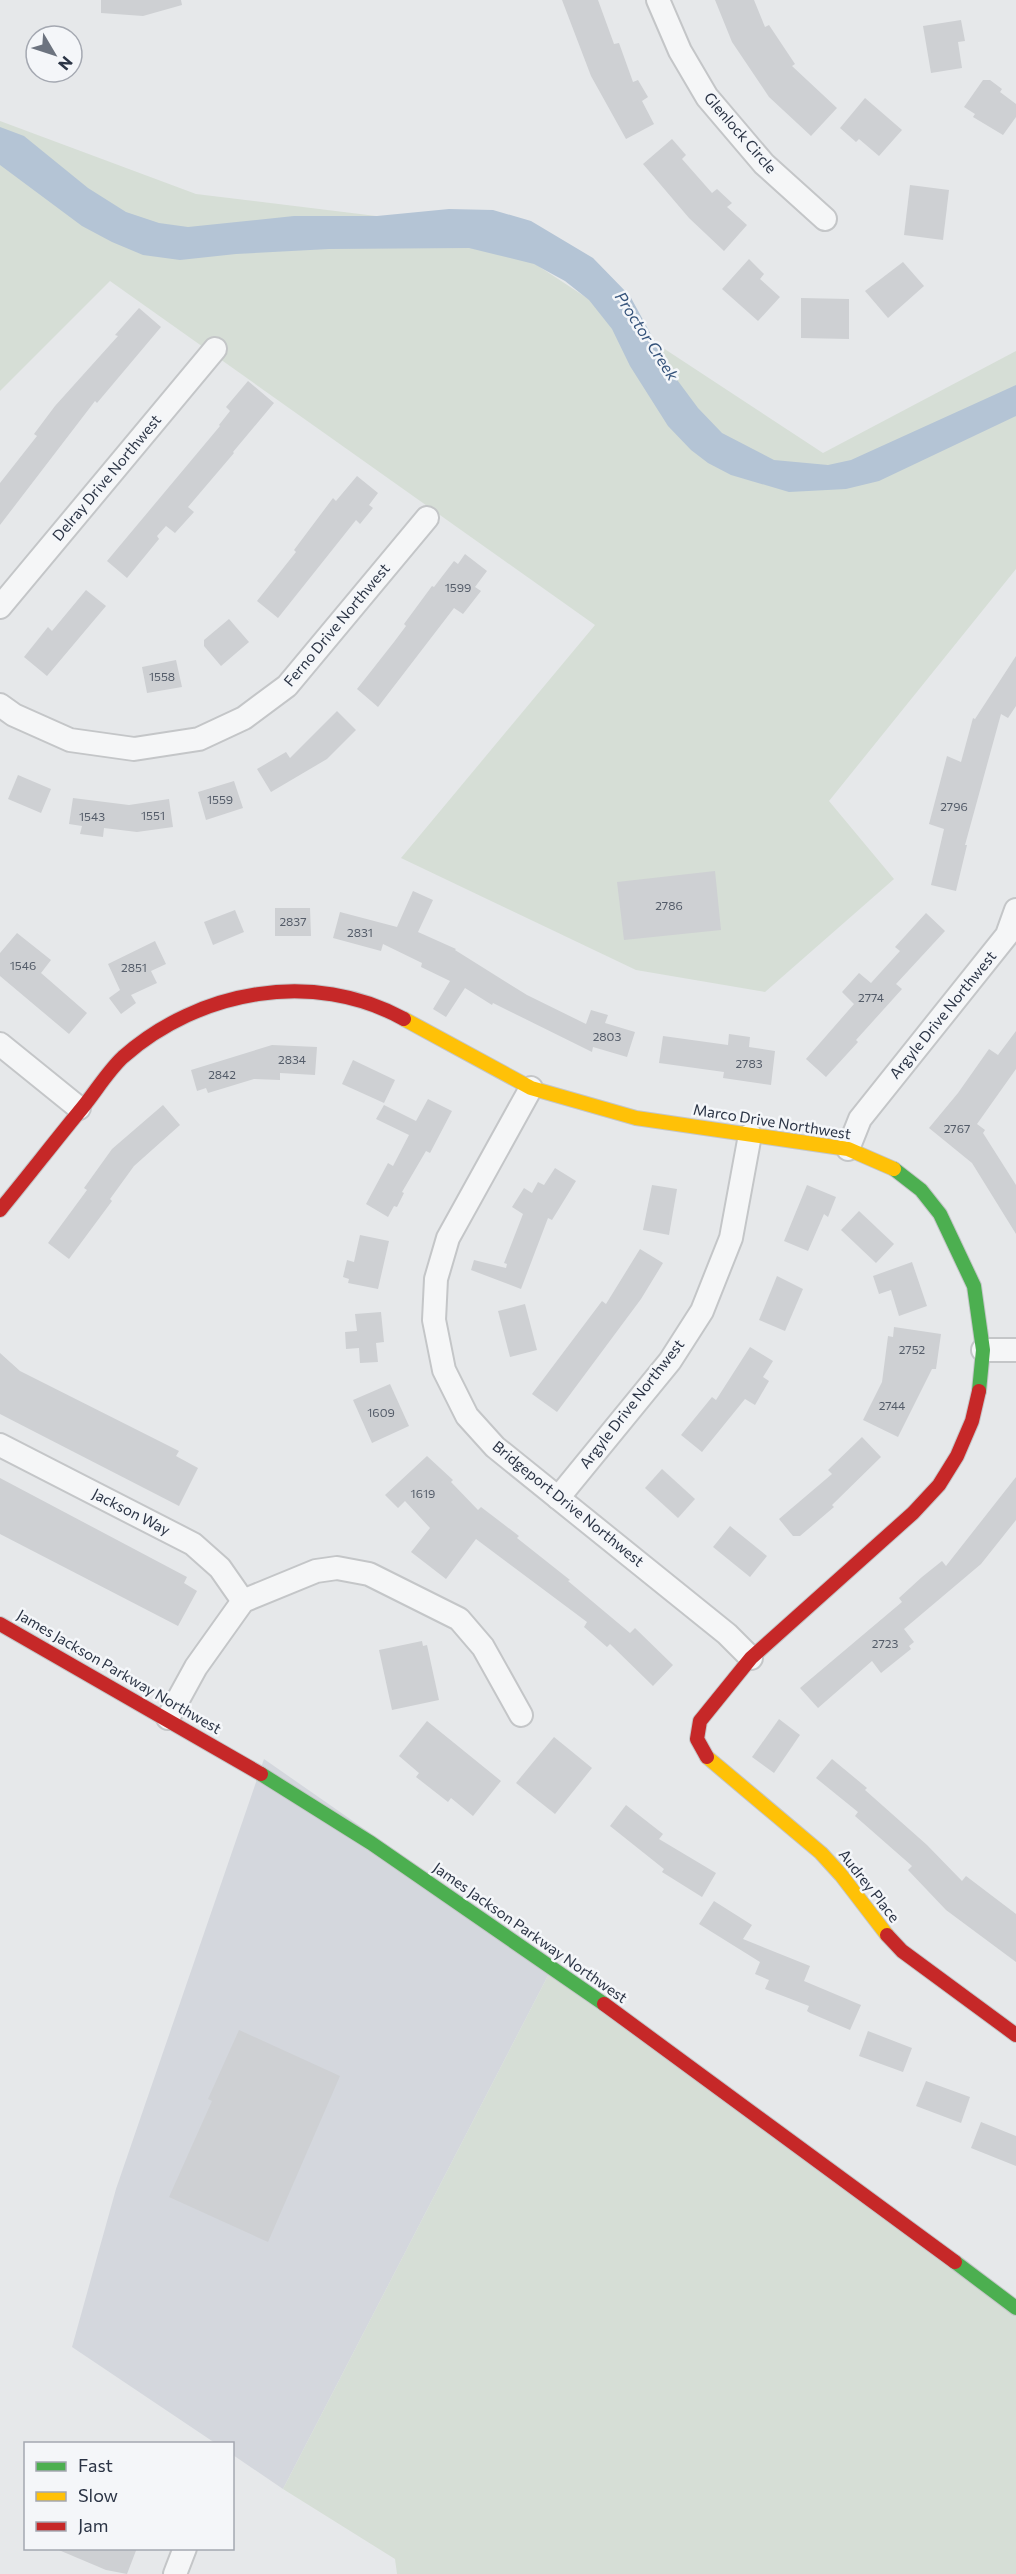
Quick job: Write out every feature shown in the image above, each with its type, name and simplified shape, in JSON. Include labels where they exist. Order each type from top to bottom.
[{"type":"street","name":"Glenlock Circle","points":[[658,0],[680,51],[707,98],[764,164],[825,219]]},
{"type":"street","name":"Delray Drive Northwest","points":[[0,607],[214,349]]},
{"type":"street","name":"Ferno Drive Northwest","points":[[0,705],[14,715],[70,740],[134,749],[199,739],[244,718],[287,686],[427,518]]},
{"type":"street","name":"Argyle Drive Northwest","points":[[848,1149],[860,1119],[1007,935],[1016,910]]},
{"type":"street","name":"Marco Drive Northwest","points":[[0,1210],[79,1108],[122,1058],[167,1024],[223,1000],[282,990],[334,994],[384,1008],[531,1088],[636,1118],[848,1149],[898,1171],[921,1190],[940,1214],[974,1286],[983,1350],[981,1384],[972,1421],[957,1456],[939,1485],[913,1513],[751,1658],[700,1721],[697,1739],[705,1756],[756,1799]]},
{"type":"street","points":[[0,1044],[79,1108]]},
{"type":"street","name":"Bridgeport Drive Northwest","points":[[531,1088],[448,1239],[436,1279],[434,1320],[444,1370],[467,1416],[495,1447],[727,1634],[751,1658]]},
{"type":"street","name":"Argyle Drive Northwest","points":[[558,1498],[670,1361],[702,1311],[731,1238],[750,1135]]},
{"type":"street","points":[[983,1350],[1016,1350]]},
{"type":"street","name":"Jackson Way","points":[[0,1445],[193,1544],[220,1568],[243,1601]]},
{"type":"street","points":[[168,1718],[196,1667],[243,1601],[316,1571],[337,1568],[369,1574],[459,1619],[483,1647],[521,1715]]},
{"type":"street","name":"James Jackson Parkway Northwest","points":[[0,1624],[168,1718],[369,1841],[541,1958],[1016,2308]]},
{"type":"street","name":"Audrey Place","points":[[756,1799],[821,1853],[841,1875],[878,1926],[902,1950],[1016,2035]]},
{"type":"street","points":[[175,2574],[184,2550]]},
{"type":"shaded area","points":[[0,121],[196,194],[482,229],[823,453],[1016,351],[1016,569],[829,801],[894,879],[765,992],[636,970],[401,858],[595,625],[110,281],[0,391]]},
{"type":"shaded area","points":[[264,1759],[555,1962],[283,2489],[234,2456],[234,2442],[214,2442],[72,2347],[116,2189]]},
{"type":"shaded area","points":[[555,1962],[1016,2308],[1016,2574],[397,2574],[395,2559],[283,2489]]},
{"type":"water","name":"Proctor Creek","points":[[0,127],[24,136],[88,188],[126,212],[159,223],[188,227],[294,216],[377,216],[449,209],[493,210],[531,221],[593,258],[630,296],[672,373],[698,408],[722,433],[774,460],[828,465],[851,460],[1016,385],[1016,416],[879,481],[846,489],[789,492],[731,475],[708,463],[691,450],[668,426],[630,366],[612,329],[589,300],[565,281],[534,264],[469,248],[329,249],[236,254],[180,260],[143,255],[82,226],[0,165]]},
{"type":"building","points":[[101,0],[181,0],[182,5],[143,16],[101,13]]},
{"type":"building","points":[[562,0],[598,0],[614,44],[619,43],[633,82],[638,80],[648,97],[642,101],[654,124],[626,139],[591,76]]},
{"type":"building","points":[[715,0],[754,0],[765,27],[769,25],[795,64],[792,66],[837,108],[811,136],[769,97],[732,42]]},
{"type":"building","points":[[961,20],[965,41],[958,42],[962,68],[931,73],[923,26]]},
{"type":"building","points":[[983,80],[990,80],[1002,89],[1000,92],[1016,104],[1016,117],[1003,135],[973,117],[975,114],[964,107]]},
{"type":"building","points":[[865,98],[902,130],[879,156],[859,139],[856,142],[840,128]]},
{"type":"building","points":[[672,139],[686,155],[682,159],[712,193],[717,189],[732,203],[727,207],[747,225],[724,251],[689,218],[643,164]]},
{"type":"building","points":[[910,185],[949,190],[943,240],[904,235]]},
{"type":"building","points":[[749,259],[764,274],[760,279],[780,297],[758,321],[722,289]]},
{"type":"building","points":[[903,262],[924,286],[888,318],[865,291]]},
{"type":"building","points":[[801,298],[849,299],[849,339],[801,338]]},
{"type":"building","points":[[139,308],[161,327],[97,403],[95,401],[0,525],[0,483],[37,436],[34,434],[55,406],[118,336],[115,335]]},
{"type":"building","points":[[248,381],[274,403],[188,507],[194,512],[175,533],[166,526],[157,536],[159,539],[127,578],[107,561],[220,426],[230,411],[226,407]]},
{"type":"building","points":[[357,476],[378,493],[369,505],[373,508],[360,524],[356,520],[278,618],[257,601],[296,552],[294,550],[333,498],[336,501]]},
{"type":"building","points":[[465,554],[487,571],[475,587],[481,591],[463,614],[454,608],[378,707],[357,689],[406,626],[404,624],[432,586],[434,587],[454,561],[458,564]]},
{"type":"building","points":[[86,590],[106,606],[47,676],[24,657],[48,627],[52,631]]},
{"type":"building","points":[[229,619],[249,642],[221,666],[204,646],[204,640]]},
{"type":"building","points":[[1016,656],[1016,706],[1008,718],[1001,714],[965,845],[967,845],[956,891],[931,885],[944,829],[929,824],[947,756],[961,762],[973,718],[975,719]]},
{"type":"building","points":[[176,660],[182,687],[147,693],[142,667]]},
{"type":"building","points":[[337,711],[356,730],[327,759],[271,792],[257,769],[286,752],[290,758]]},
{"type":"building","points":[[18,775],[51,789],[41,813],[8,799]]},
{"type":"building","points":[[234,781],[243,808],[206,820],[198,792]]},
{"type":"building","points":[[73,798],[129,805],[169,799],[173,827],[137,832],[104,828],[103,837],[80,834],[82,826],[69,824]]},
{"type":"building","points":[[715,871],[721,930],[624,940],[617,882]]},
{"type":"building","points":[[413,891],[433,900],[418,932],[456,949],[527,995],[586,1024],[591,1010],[608,1015],[605,1023],[635,1032],[627,1057],[593,1047],[592,1052],[493,1003],[492,1005],[465,988],[446,1017],[433,1009],[450,981],[421,967],[422,963],[383,944],[381,951],[333,938],[340,912],[397,927]]},
{"type":"building","points":[[275,908],[310,908],[311,936],[275,936]]},
{"type":"building","points":[[235,910],[244,932],[213,945],[204,922]]},
{"type":"building","points":[[926,913],[945,931],[896,984],[902,989],[826,1077],[806,1059],[854,1004],[842,992],[859,973],[871,983],[900,951],[895,947]]},
{"type":"building","points":[[17,933],[51,960],[41,973],[87,1013],[69,1034],[0,976],[0,953]]},
{"type":"building","points":[[155,941],[166,964],[151,971],[157,983],[131,995],[136,1003],[121,1014],[109,998],[120,990],[108,964]]},
{"type":"building","points":[[1016,1031],[1016,1069],[977,1124],[985,1130],[983,1133],[1016,1185],[1016,1234],[972,1163],[929,1128],[958,1093],[989,1049],[998,1055]]},
{"type":"building","points":[[729,1034],[750,1037],[749,1047],[775,1051],[771,1085],[723,1078],[724,1072],[659,1063],[663,1036],[728,1045]]},
{"type":"building","points":[[272,1045],[317,1047],[315,1075],[280,1073],[280,1080],[254,1079],[208,1093],[206,1088],[197,1091],[191,1070]]},
{"type":"building","points":[[353,1060],[395,1080],[384,1103],[342,1084]]},
{"type":"building","points":[[428,1099],[452,1111],[430,1153],[426,1151],[402,1192],[404,1193],[397,1207],[394,1206],[388,1217],[366,1204],[388,1163],[393,1166],[409,1135],[376,1119],[384,1105],[416,1121]]},
{"type":"building","points":[[163,1105],[180,1125],[134,1166],[110,1199],[112,1201],[69,1259],[48,1243],[87,1190],[84,1188],[112,1149]]},
{"type":"building","points":[[555,1168],[576,1181],[552,1220],[548,1218],[521,1289],[471,1270],[474,1260],[506,1268],[507,1264],[504,1263],[523,1214],[512,1207],[524,1188],[532,1193],[538,1182],[544,1185]]},
{"type":"building","points":[[652,1185],[677,1189],[669,1235],[643,1230]]},
{"type":"building","points":[[807,1185],[836,1197],[828,1217],[824,1214],[808,1251],[784,1241]]},
{"type":"building","points":[[859,1211],[894,1244],[876,1263],[841,1230]]},
{"type":"building","points":[[360,1235],[389,1241],[378,1289],[348,1283],[349,1279],[343,1277],[347,1260],[354,1262]]},
{"type":"building","points":[[640,1249],[663,1263],[641,1299],[557,1412],[532,1394],[602,1301],[606,1304]]},
{"type":"building","points":[[912,1262],[927,1306],[899,1316],[891,1290],[879,1294],[873,1276]]},
{"type":"building","points":[[777,1276],[803,1289],[785,1331],[759,1320]]},
{"type":"building","points":[[525,1304],[537,1350],[510,1357],[498,1311]]},
{"type":"building","points":[[381,1312],[384,1342],[376,1343],[378,1362],[360,1363],[359,1348],[346,1349],[345,1332],[357,1331],[355,1314]]},
{"type":"building","points":[[894,1327],[941,1334],[936,1369],[932,1369],[898,1437],[863,1420],[882,1382],[888,1336],[893,1337]]},
{"type":"building","points":[[750,1347],[773,1361],[763,1377],[769,1381],[755,1405],[745,1399],[702,1452],[681,1435],[712,1397],[716,1400]]},
{"type":"building","points":[[0,1353],[20,1371],[179,1451],[176,1456],[198,1468],[179,1506],[0,1414]]},
{"type":"building","points":[[390,1384],[409,1426],[372,1443],[353,1400]]},
{"type":"building","points":[[862,1437],[881,1457],[832,1505],[834,1507],[800,1536],[793,1536],[779,1519],[832,1474],[828,1470]]},
{"type":"building","points":[[427,1456],[453,1480],[451,1482],[478,1510],[481,1507],[519,1536],[517,1538],[570,1580],[568,1581],[630,1633],[635,1628],[673,1665],[653,1686],[610,1644],[607,1647],[584,1627],[587,1622],[476,1539],[446,1579],[411,1552],[430,1528],[405,1501],[398,1508],[385,1495]]},
{"type":"building","points":[[662,1469],[695,1499],[678,1518],[645,1488]]},
{"type":"building","points":[[1016,1477],[1016,1520],[981,1564],[904,1629],[914,1642],[909,1646],[911,1649],[881,1673],[872,1661],[818,1708],[800,1688],[902,1602],[899,1598],[922,1577],[942,1561],[946,1566]]},
{"type":"building","points":[[0,1478],[187,1577],[184,1583],[197,1591],[178,1626],[0,1534]]},
{"type":"building","points":[[730,1526],[767,1556],[750,1577],[713,1547]]},
{"type":"building","points":[[422,1641],[423,1646],[427,1645],[439,1700],[392,1710],[379,1650]]},
{"type":"building","points":[[779,1719],[800,1735],[774,1773],[752,1757]]},
{"type":"building","points":[[427,1721],[501,1781],[473,1816],[451,1798],[448,1802],[416,1777],[419,1773],[399,1756]]},
{"type":"building","points":[[554,1737],[592,1768],[555,1814],[516,1783]]},
{"type":"building","points":[[832,1759],[867,1788],[865,1790],[927,1845],[962,1881],[966,1876],[1016,1914],[1016,1962],[946,1910],[908,1870],[912,1866],[855,1816],[858,1812],[816,1778]]},
{"type":"building","points":[[626,1805],[663,1834],[659,1839],[716,1873],[702,1897],[662,1872],[664,1869],[610,1826]]},
{"type":"building","points":[[714,1901],[752,1925],[743,1939],[810,1966],[804,1981],[861,2005],[850,2030],[810,2013],[807,2011],[809,2006],[765,1989],[769,1980],[755,1974],[760,1962],[699,1924]]},
{"type":"building","points":[[239,2030],[340,2076],[268,2242],[169,2197],[212,2101],[208,2099]]},
{"type":"building","points":[[868,2031],[912,2048],[903,2072],[859,2056]]},
{"type":"building","points":[[926,2081],[970,2097],[961,2123],[916,2106]]},
{"type":"building","points":[[981,2122],[1016,2136],[1016,2166],[971,2148]]},
{"type":"building","points":[[59,2550],[136,2550],[127,2574],[106,2570]]},
{"type":"traffic: fast","points":[[894,1169],[921,1190],[940,1214],[974,1286],[983,1350],[979,1391]]},
{"type":"traffic: fast","points":[[261,1774],[371,1843],[604,2004]]},
{"type":"traffic: fast","points":[[955,2262],[1016,2308]]},
{"type":"traffic: slow","points":[[404,1019],[531,1088],[636,1118],[848,1149],[894,1169]]},
{"type":"traffic: slow","points":[[707,1757],[821,1853],[887,1935]]},
{"type":"traffic: jam","points":[[0,1210],[123,1057],[153,1034],[186,1016],[221,1002],[258,994],[295,991],[332,994],[369,1004],[404,1019]]},
{"type":"traffic: jam","points":[[707,1757],[697,1739],[700,1721],[751,1658],[913,1513],[939,1485],[957,1456],[972,1421],[979,1391]]},
{"type":"traffic: jam","points":[[0,1624],[261,1774]]},
{"type":"traffic: jam","points":[[887,1935],[902,1951],[1016,2035]]},
{"type":"traffic: jam","points":[[604,2004],[955,2262]]}]
